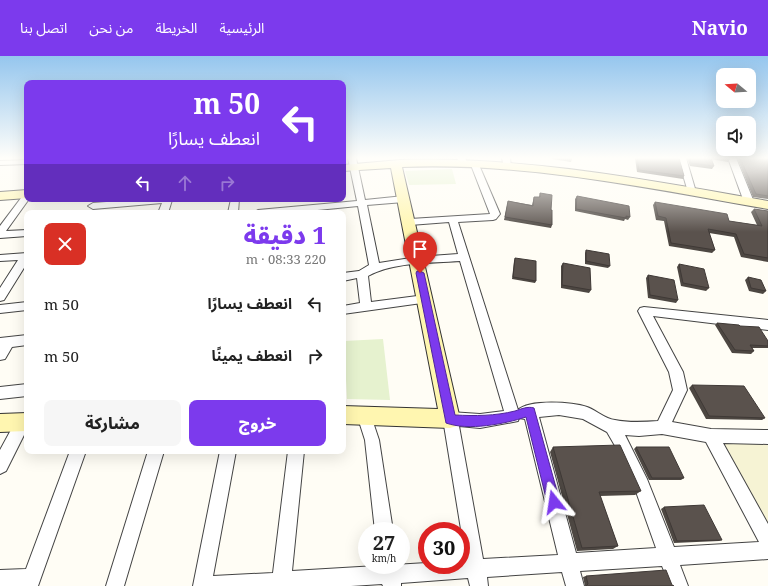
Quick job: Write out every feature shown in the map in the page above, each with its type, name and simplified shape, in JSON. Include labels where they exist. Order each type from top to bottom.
[{"type":"street","points":[[356,183],[363,203],[376,267]]},
{"type":"street","points":[[400,183],[410,222],[450,419],[478,577]]},
{"type":"street","points":[[410,222],[494,217],[495,214],[478,183]]},
{"type":"street","points":[[634,183],[768,206]]},
{"type":"street","points":[[689,183],[692,192]]},
{"type":"street","points":[[742,183],[749,202]]},
{"type":"street","points":[[0,196],[24,195]]},
{"type":"street","points":[[0,234],[24,199]]},
{"type":"street","points":[[282,210],[404,199]]},
{"type":"street","points":[[93,206],[143,202]]},
{"type":"street","points":[[453,220],[513,416]]},
{"type":"street","points":[[0,234],[24,233]]},
{"type":"street","points":[[0,258],[24,256]]},
{"type":"street","points":[[346,277],[362,274],[376,267],[417,260],[464,257]]},
{"type":"street","points":[[0,297],[24,259]]},
{"type":"street","points":[[362,274],[366,307]]},
{"type":"street","points":[[346,310],[425,299]]},
{"type":"street","points":[[0,309],[24,306]]},
{"type":"street","points":[[662,427],[680,390],[676,372],[644,311],[768,325]]},
{"type":"street","points":[[0,355],[4,342],[24,340]]},
{"type":"street","points":[[0,393],[24,390]]},
{"type":"street","points":[[346,414],[480,421],[513,416],[530,411],[559,408],[585,413],[612,427],[639,429],[662,427],[711,436],[768,437]]},
{"type":"street","points":[[530,411],[575,586]]},
{"type":"street","points":[[364,415],[372,440],[383,522]]},
{"type":"street","points":[[0,423],[24,422]]},
{"type":"street","points":[[0,466],[24,424]]},
{"type":"street","points":[[612,427],[626,447],[637,472],[679,586]]},
{"type":"street","points":[[711,436],[768,542]]},
{"type":"street","points":[[0,579],[31,582],[77,454]]},
{"type":"street","points":[[115,586],[155,454]]},
{"type":"street","points":[[202,586],[227,454]]},
{"type":"street","points":[[281,584],[296,454]]},
{"type":"street","points":[[209,586],[281,584],[390,575],[478,577],[569,563],[768,550]]},
{"type":"shaded area","points":[[723,441],[768,443],[768,525]]},
{"type":"green space","points":[[408,183],[456,183],[456,184],[409,185]]},
{"type":"green space","points":[[383,339],[390,400],[347,399],[346,341]]},
{"type":"building","points":[[751,183],[768,183],[768,196],[756,194]]},
{"type":"building","points":[[540,193],[552,195],[552,225],[505,217],[508,201],[533,206],[534,197],[540,197]]},
{"type":"building","points":[[577,196],[629,206],[630,217],[626,216],[626,218],[576,209]]},
{"type":"building","points":[[655,202],[727,214],[729,221],[762,226],[754,209],[768,211],[768,258],[744,254],[736,234],[708,229],[715,250],[671,243],[666,218],[658,216]]},
{"type":"building","points":[[586,250],[609,254],[610,266],[586,261]]},
{"type":"building","points":[[515,258],[536,261],[536,281],[513,277]]},
{"type":"building","points":[[563,263],[590,268],[591,290],[562,285]]},
{"type":"building","points":[[679,264],[704,269],[709,288],[683,283]]},
{"type":"building","points":[[648,275],[674,280],[678,300],[650,295]]},
{"type":"building","points":[[748,277],[761,280],[766,291],[751,288]]},
{"type":"building","points":[[717,323],[759,327],[768,341],[768,346],[750,345],[754,351],[735,350]]},
{"type":"building","points":[[692,385],[744,386],[765,418],[709,416]]},
{"type":"building","points":[[620,445],[641,491],[599,492],[618,546],[582,548],[553,447]]},
{"type":"building","points":[[636,447],[669,447],[684,478],[652,478]]},
{"type":"building","points":[[704,505],[722,540],[677,541],[664,507]]},
{"type":"building","points":[[666,570],[672,585],[674,586],[586,586],[588,584],[586,576]]},
{"type":"route","points":[[420,273],[450,419],[480,421],[513,416],[530,411],[554,502]]}]
